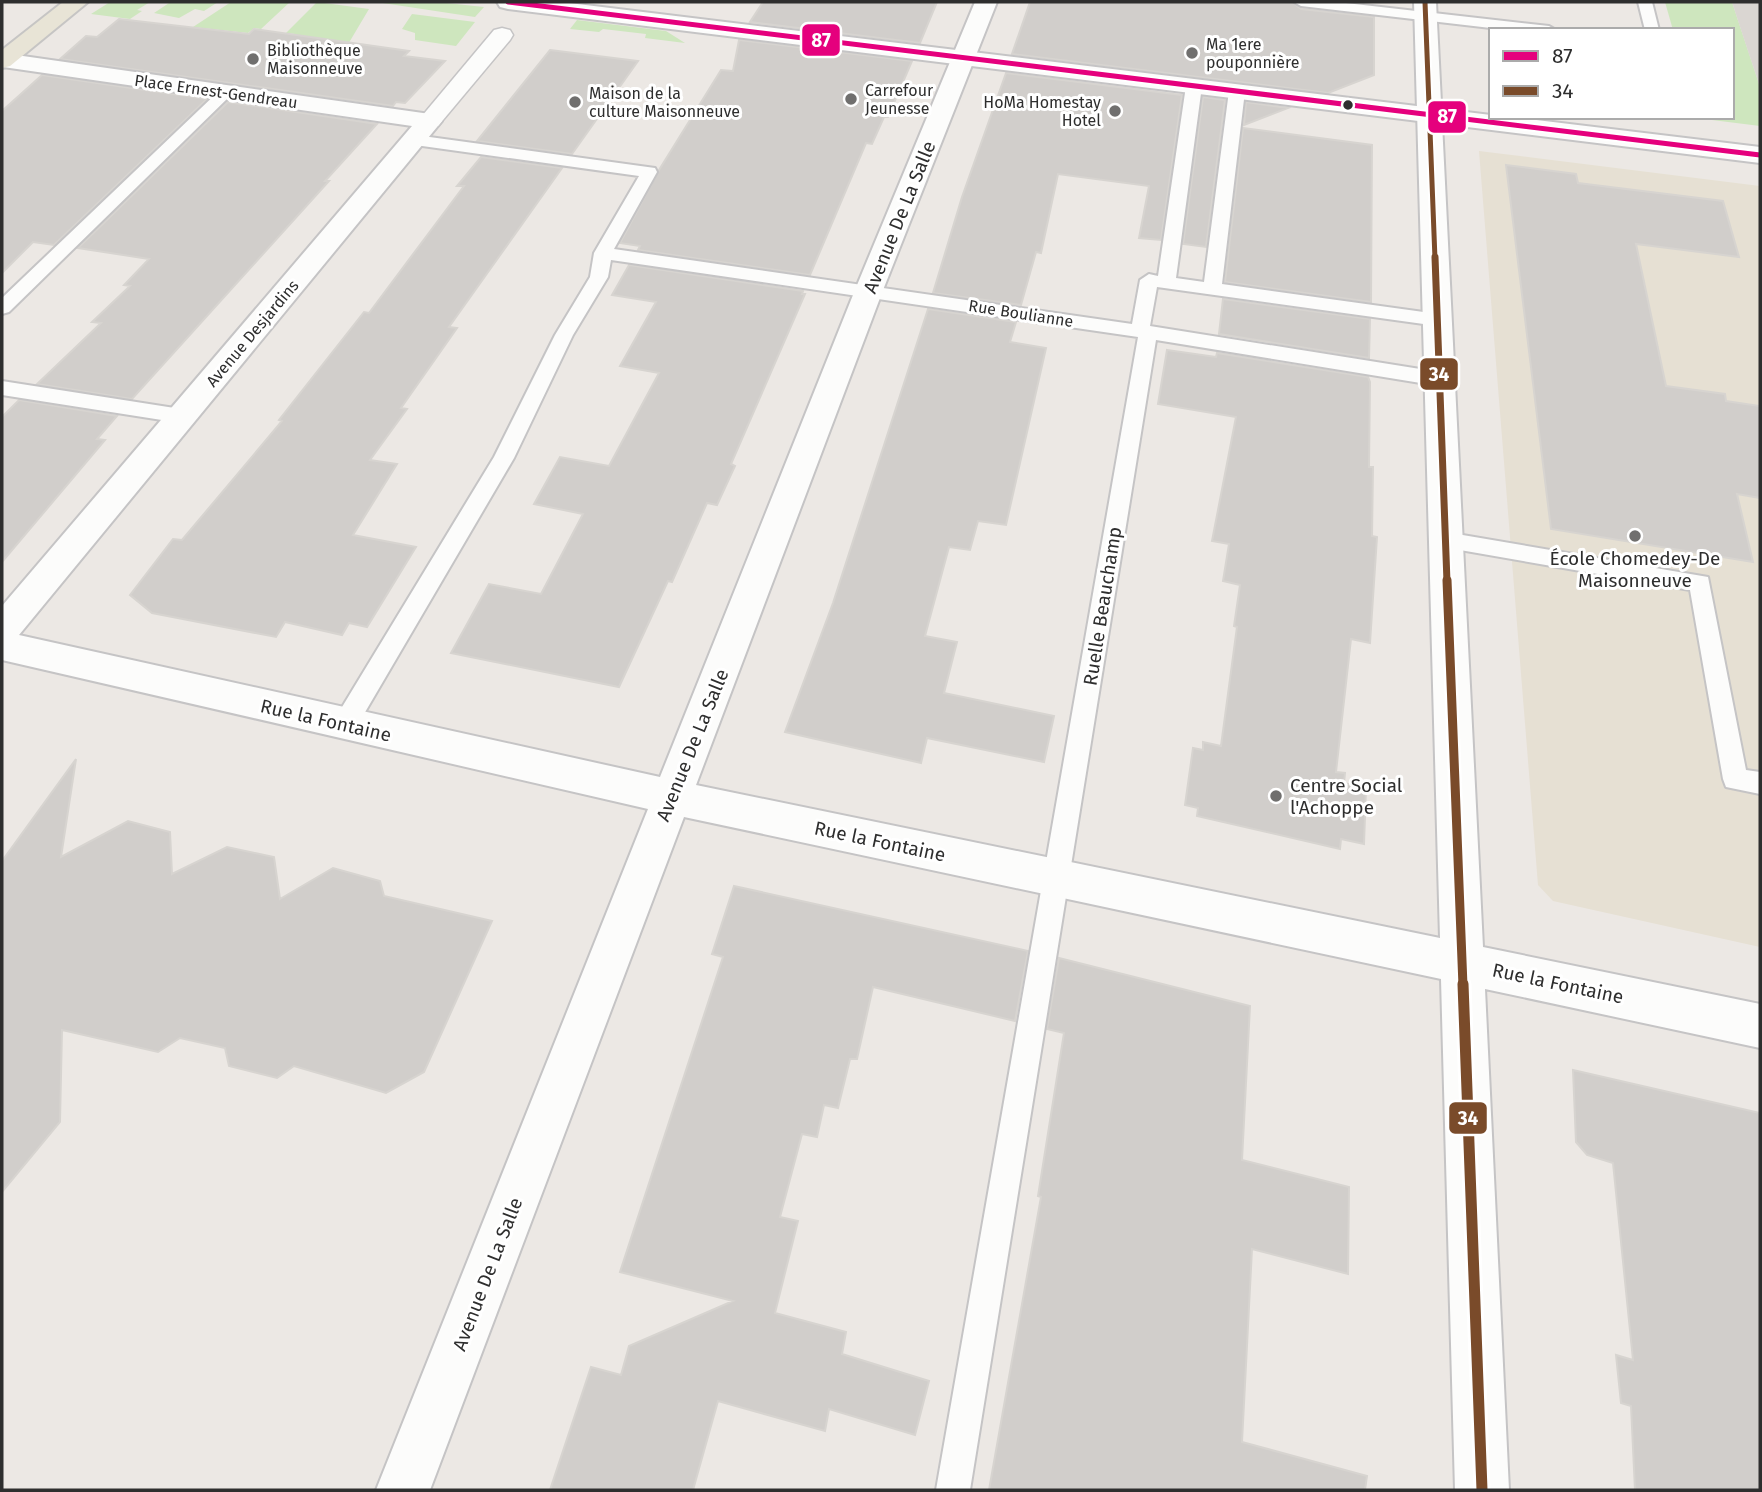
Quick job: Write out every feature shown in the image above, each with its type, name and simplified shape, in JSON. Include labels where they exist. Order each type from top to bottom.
[{"type":"main road","points":[[2,53],[48,2]]},
{"type":"main road","points":[[2,53],[77,2]]},
{"type":"street","name":"Avenue De La Salle","points":[[403,1490],[869,290],[986,2]]},
{"type":"street","points":[[524,3],[1760,155]]},
{"type":"street","points":[[1425,9],[1482,1490]]},
{"type":"street","name":"Avenue Desjardins","points":[[2,631],[502,36]]},
{"type":"street","name":"Place Ernest-Gendreau","points":[[2,53],[226,92],[422,131]]},
{"type":"street","name":"Rue la Fontaine","points":[[2,646],[671,797],[1760,1026]]},
{"type":"lane","points":[[1301,2],[1425,9],[1537,28]]},
{"type":"lane","points":[[1644,2],[1651,28]]},
{"type":"lane","points":[[1194,86],[1166,282],[1438,320]]},
{"type":"lane","points":[[1212,288],[1237,91]]},
{"type":"lane","points":[[2,308],[226,92]]},
{"type":"lane","points":[[345,724],[504,458],[564,335],[599,277],[603,253],[649,173],[422,131]]},
{"type":"lane","name":"Rue Boulianne","points":[[603,253],[869,290],[1439,379]]},
{"type":"lane","name":"Ruelle Beauchamp","points":[[953,1490],[1057,879],[1144,332],[1149,279],[1166,282]]},
{"type":"lane","points":[[2,388],[181,416]]},
{"type":"lane","points":[[1445,540],[1700,583],[1735,779],[1760,783]]},
{"type":"shaded area","points":[[1732,2],[1760,2],[1760,87],[1748,51]]},
{"type":"shaded area","name":"École Chomedey-De Maisonneuve","points":[[1479,151],[1760,186],[1760,947],[1553,901],[1538,885]]},
{"type":"green space","points":[[110,2],[150,2],[137,10],[142,11],[130,19],[91,14]]},
{"type":"green space","points":[[168,2],[218,2],[204,11],[195,9],[179,18],[154,13]]},
{"type":"green space","points":[[231,2],[290,2],[261,29],[254,28],[248,33],[193,27]]},
{"type":"green space","points":[[317,2],[369,9],[347,46],[292,39],[295,34],[286,33]]},
{"type":"green space","points":[[376,2],[437,2],[484,7],[475,17]]},
{"type":"green space","points":[[1665,2],[1732,2],[1760,87],[1760,126],[1704,119],[1734,119],[1734,28],[1672,28]]},
{"type":"green space","points":[[412,14],[475,22],[456,46],[415,40],[415,33],[402,29]]},
{"type":"green space","points":[[577,20],[666,31],[685,43],[645,38],[646,34],[603,29],[599,32],[570,29]]},
{"type":"building","points":[[763,2],[937,2],[920,43],[750,22]]},
{"type":"building","points":[[1030,2],[1292,2],[1301,9],[1374,17],[1374,75],[1328,93],[1012,54]]},
{"type":"building","name":"Bibliothèque Maisonneuve","points":[[119,19],[249,34],[254,29],[409,51],[404,56],[445,61],[405,103],[396,102],[393,106],[60,59],[86,36],[97,37]]},
{"type":"building","points":[[739,40],[912,61],[888,117],[884,117],[872,144],[866,143],[810,275],[638,250],[640,246],[620,243],[659,170],[721,70],[733,71]]},
{"type":"building","name":"Maison de la culture Maisonneuve","points":[[550,50],[638,61],[572,154],[477,141]]},
{"type":"building","points":[[1006,73],[1182,95],[1161,240],[1139,238],[1149,186],[1058,174],[1041,253],[1036,252],[1021,305],[933,293],[962,197]]},
{"type":"building","points":[[42,75],[207,99],[54,245],[33,242],[2,273],[2,111]]},
{"type":"building","points":[[1203,97],[1225,100],[1206,247],[1183,244]]},
{"type":"building","points":[[228,102],[377,124],[132,399],[37,384],[101,323],[92,322],[130,286],[124,285],[149,259],[78,248]]},
{"type":"building","points":[[1246,102],[1288,108],[1244,125]]},
{"type":"building","points":[[1243,128],[1372,145],[1371,302],[1225,282]]},
{"type":"building","points":[[481,157],[562,168],[449,327],[457,328],[401,408],[407,409],[370,460],[397,464],[353,535],[416,547],[367,627],[349,623],[342,635],[285,622],[276,637],[152,613],[130,595],[173,539],[182,540],[282,421],[279,420],[364,312],[369,313],[464,186],[457,186]]},
{"type":"building","points":[[1506,165],[1576,174],[1578,183],[1723,201],[1739,257],[1636,244],[1666,386],[1725,394],[1726,401],[1760,406],[1760,498],[1737,494],[1753,562],[1551,529]]},
{"type":"building","points":[[629,265],[803,291],[802,294],[805,294],[731,464],[735,466],[717,505],[707,503],[672,582],[668,581],[619,687],[451,653],[489,584],[541,594],[583,514],[534,504],[560,457],[609,466],[659,373],[620,366],[656,302],[612,295]]},
{"type":"building","points":[[1223,299],[1370,319],[1369,358],[1219,334]]},
{"type":"building","points":[[928,309],[1016,322],[1010,342],[1046,348],[1006,525],[978,521],[970,550],[949,547],[925,636],[957,642],[944,693],[1054,716],[1044,762],[927,738],[921,763],[785,732],[833,603]]},
{"type":"building","points":[[1167,350],[1216,357],[1217,353],[1368,377],[1370,382],[1369,467],[1373,467],[1372,536],[1377,537],[1370,643],[1351,639],[1336,772],[1345,773],[1344,783],[1366,788],[1364,844],[1341,839],[1340,849],[1197,816],[1198,808],[1185,805],[1193,748],[1203,750],[1203,742],[1221,746],[1237,627],[1234,626],[1240,585],[1223,581],[1229,544],[1212,541],[1236,417],[1158,404]]},
{"type":"building","points":[[19,400],[117,416],[97,439],[105,440],[2,562],[2,417]]},
{"type":"building","points":[[76,759],[61,857],[128,821],[170,832],[172,874],[227,847],[274,857],[280,899],[333,868],[380,881],[384,896],[492,921],[424,1072],[386,1093],[294,1066],[277,1078],[229,1066],[225,1048],[180,1038],[158,1052],[62,1030],[60,1122],[2,1192],[2,861]]},
{"type":"building","points":[[734,886],[1028,951],[1015,1021],[873,987],[857,1059],[850,1059],[838,1108],[824,1105],[817,1137],[802,1134],[780,1217],[798,1221],[775,1313],[846,1332],[842,1354],[929,1381],[915,1435],[829,1409],[825,1431],[718,1401],[693,1490],[550,1490],[591,1367],[621,1375],[629,1346],[733,1301],[620,1272],[723,957],[712,954]]},
{"type":"building","points":[[1059,958],[1250,1006],[1242,1160],[1349,1187],[1348,1274],[1252,1249],[1242,1442],[1367,1476],[1365,1490],[989,1490],[1041,1197],[1038,1196],[1064,1033],[1047,1029]]},
{"type":"building","points":[[1573,1070],[1760,1113],[1760,1490],[1635,1490],[1631,1406],[1621,1403],[1616,1355],[1633,1360],[1613,1163],[1587,1155],[1576,1142]]},
{"type":"transit line","name":"87","points":[[508,2],[1760,155]]},
{"type":"transit line","name":"34","points":[[1425,2],[1482,1490]]},
{"type":"place","name":"Ma 1ere pouponnière","points":[[1192,53]]},
{"type":"place","name":"Bibliothèque Maisonneuve","points":[[253,59]]},
{"type":"place","name":"Carrefour Jeunesse","points":[[851,99]]},
{"type":"place","name":"Maison de la culture Maisonneuve","points":[[575,102]]},
{"type":"place","name":"HoMa Homestay Hotel","points":[[1115,111]]},
{"type":"place","name":"École Chomedey-De Maisonneuve","points":[[1635,536]]},
{"type":"place","name":"Centre Social l'Achoppe","points":[[1276,796]]}]
